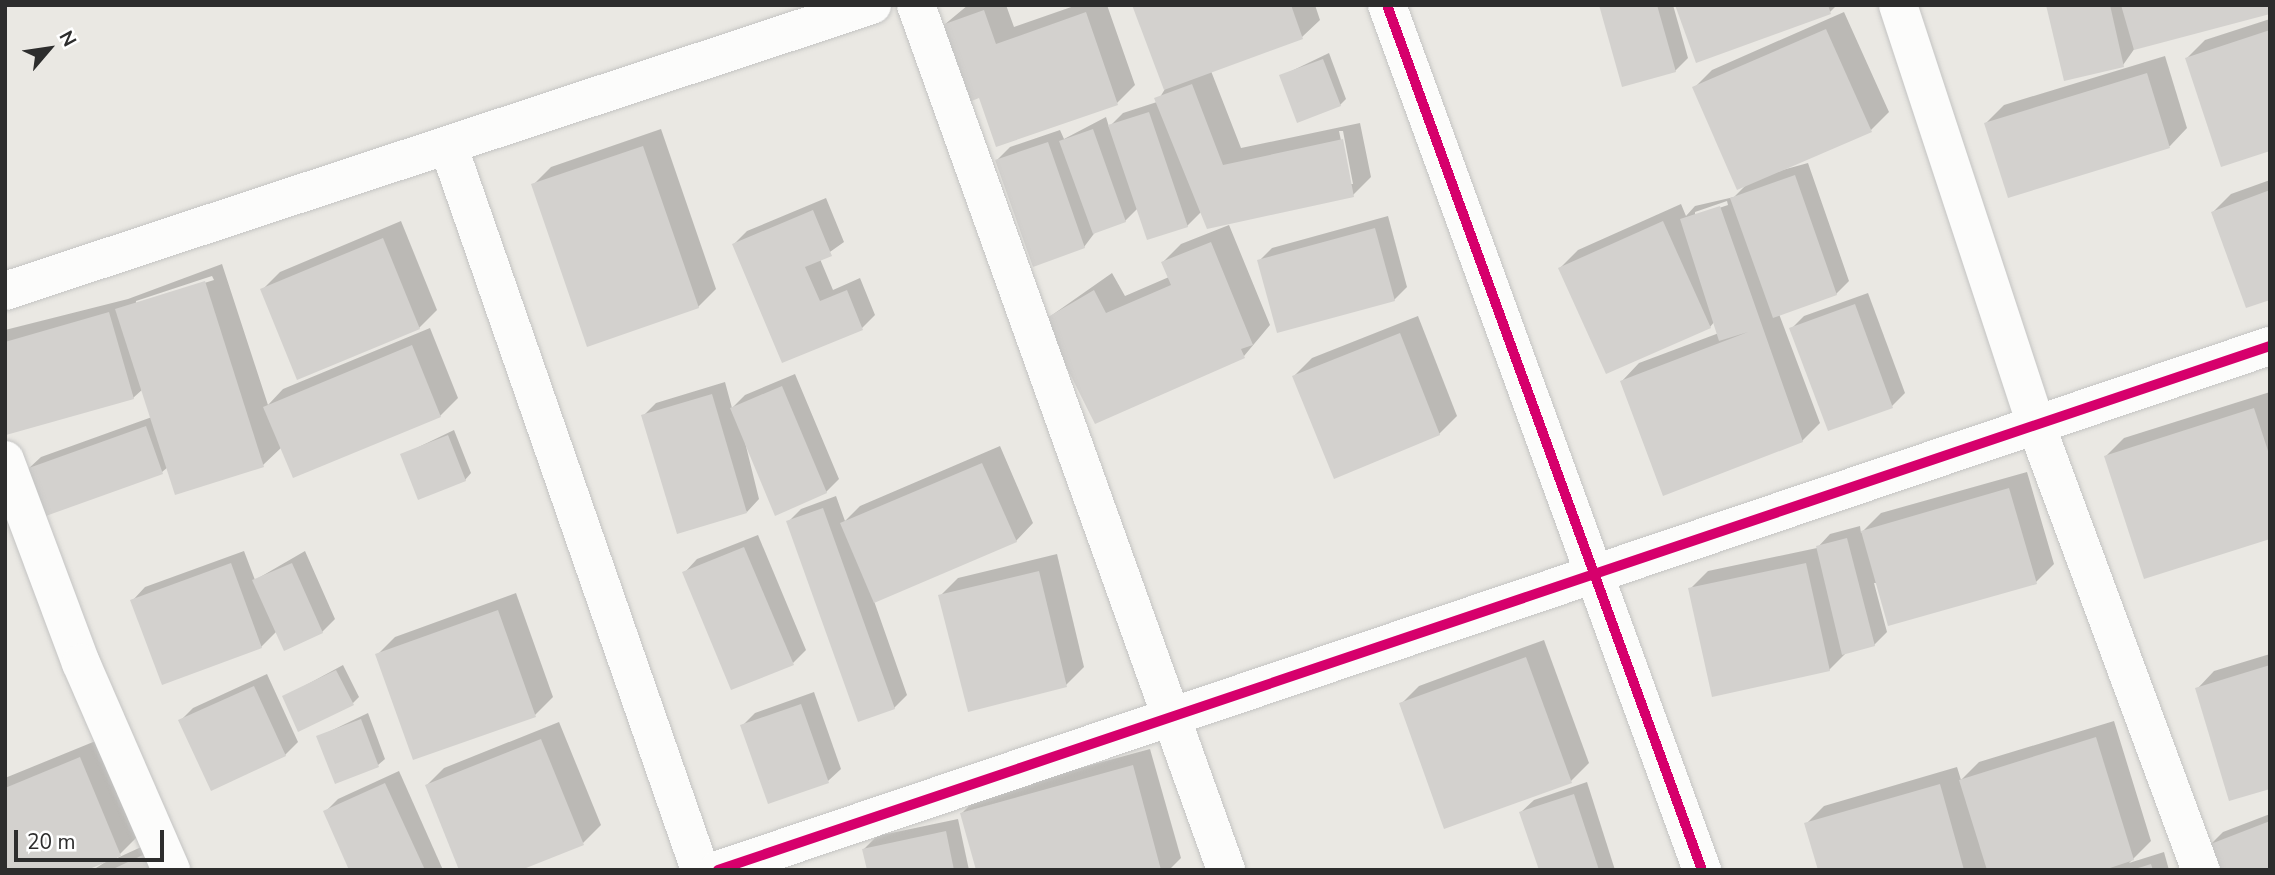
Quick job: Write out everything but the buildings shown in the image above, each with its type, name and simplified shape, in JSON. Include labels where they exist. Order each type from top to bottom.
[{"type":"street","points":[[5,291],[872,5]]},
{"type":"street","points":[[916,5],[1226,870]]},
{"type":"street","points":[[1387,5],[1597,573],[1702,870]]},
{"type":"street","points":[[1898,5],[2036,425],[2201,870]]},
{"type":"street","points":[[448,145],[700,870]]},
{"type":"street","points":[[718,870],[2270,346]]},
{"type":"street","points":[[5,460],[81,663],[171,870]]},
{"type":"cycle path","points":[[1387,5],[1702,870]]},
{"type":"cycle path","points":[[718,870],[2270,346]]}]
